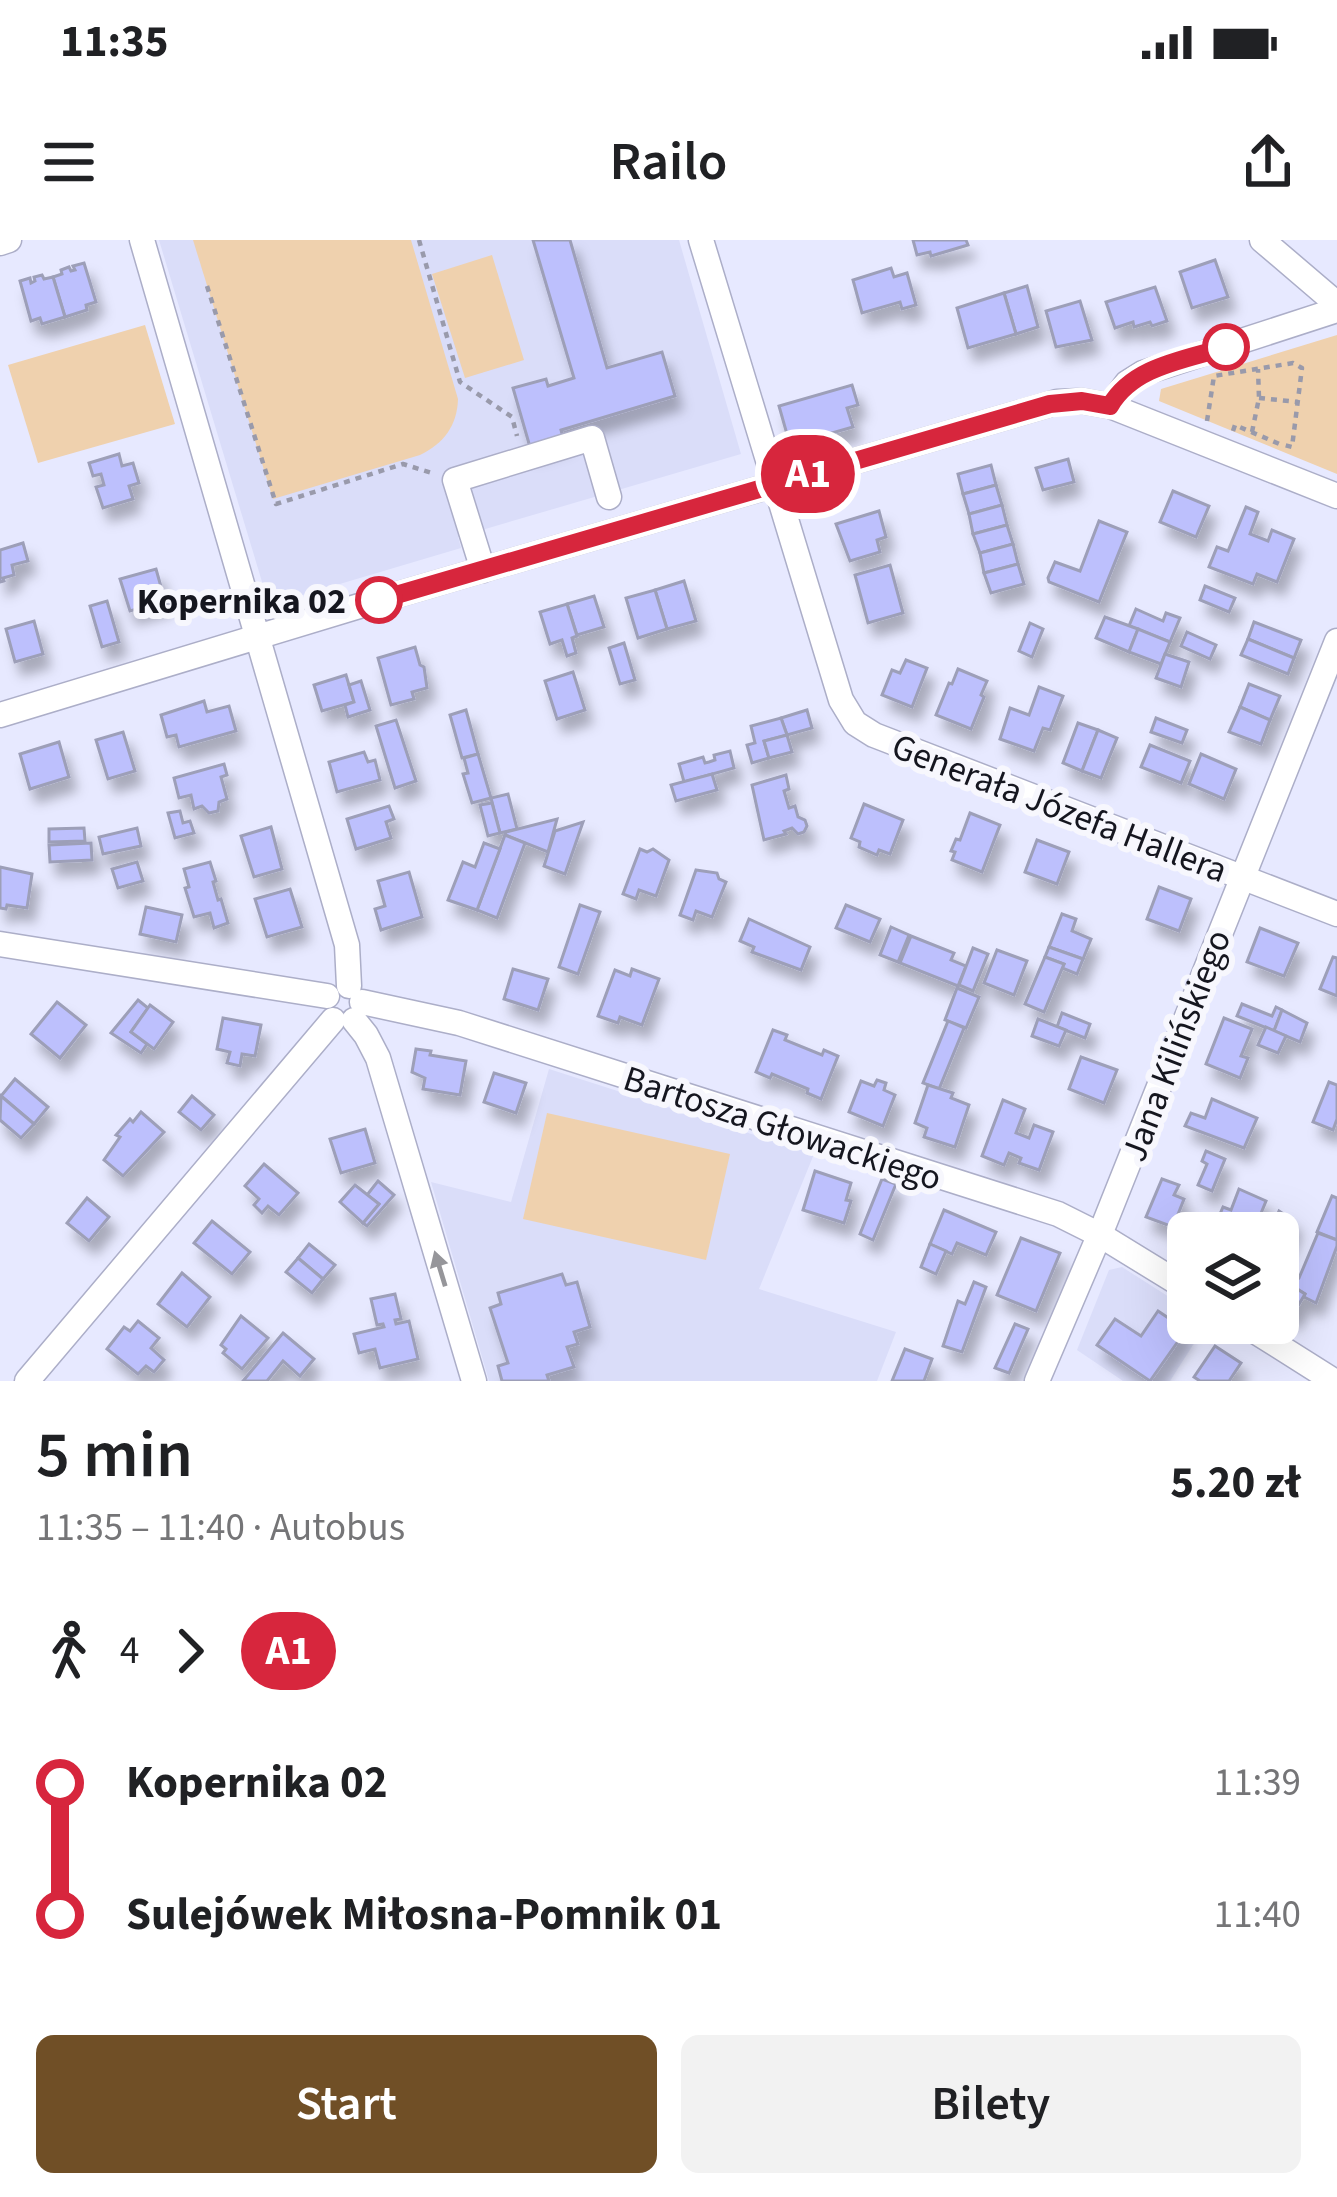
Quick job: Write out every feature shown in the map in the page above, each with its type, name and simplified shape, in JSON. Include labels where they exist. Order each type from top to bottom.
[{"type":"street","points":[[0,243],[9,240]]},
{"type":"street","points":[[142,240],[347,945],[345,1005],[377,1058],[470,1370],[448,1381]]},
{"type":"street","name":"Generała Józefa Hallera","points":[[701,240],[849,716],[861,728],[1337,914]]},
{"type":"street","points":[[1110,406],[1127,383],[1143,374],[1337,307],[1262,240]]},
{"type":"street","points":[[0,715],[1050,404],[1082,401],[1110,406],[1337,496]]},
{"type":"street","points":[[483,570],[455,480],[592,438],[609,497]]},
{"type":"street","name":"Jana Kilińskiego","points":[[1037,1381],[1337,641]]},
{"type":"street","name":"Bartosza Głowackiego","points":[[0,944],[459,1022],[1058,1214],[1167,1276]]},
{"type":"street","points":[[27,1381],[345,1005]]},
{"type":"street","points":[[1275,1344],[1334,1381]]},
{"type":"path","points":[[419,240],[460,382],[512,417],[523,459]]},
{"type":"path","points":[[207,286],[276,504],[403,464],[455,480]]},
{"type":"path","points":[[1274,352],[1278,365]]},
{"type":"path","points":[[1207,427],[1214,376],[1293,363],[1302,368],[1292,447],[1284,445]]},
{"type":"path","points":[[1208,372],[1228,366]]},
{"type":"path","points":[[1252,432],[1258,369]]},
{"type":"path","points":[[1258,398],[1298,402]]},
{"type":"path","points":[[1219,432],[1232,437]]},
{"type":"shaded area","points":[[159,240],[679,240],[741,454],[458,537],[461,548],[269,605]]},
{"type":"shaded area","points":[[193,240],[411,240],[458,399],[448,433],[420,455],[273,499]]},
{"type":"shaded area","points":[[492,255],[524,360],[465,378],[432,274]]},
{"type":"shaded area","points":[[145,325],[175,424],[38,463],[8,365]]},
{"type":"shaded area","points":[[1337,335],[1337,474],[1159,401],[1161,389]]},
{"type":"shaded area","points":[[549,1069],[814,1154],[759,1289],[896,1332],[877,1381],[489,1381],[431,1182],[511,1202]]},
{"type":"shaded area","points":[[547,1113],[730,1154],[706,1260],[523,1219]]},
{"type":"shaded area","points":[[1122,1267],[1167,1296],[1167,1344],[1194,1344],[1170,1381],[1123,1381],[1077,1350],[1109,1270]]},
{"type":"building","points":[[533,240],[570,240],[607,368],[662,352],[675,396],[561,430],[563,437],[530,447],[513,388],[546,379],[548,386],[574,378]]},
{"type":"building","points":[[913,240],[966,240],[968,245],[931,256],[930,252],[917,255]]},
{"type":"building","points":[[1215,260],[1228,297],[1192,308],[1180,272]]},
{"type":"building","points":[[84,263],[96,302],[65,317],[53,277]]},
{"type":"building","points":[[891,268],[894,277],[907,273],[916,305],[902,309],[900,302],[862,313],[853,280]]},
{"type":"building","points":[[42,275],[53,277],[65,317],[42,324],[40,318],[31,321],[20,281],[30,278],[31,283]]},
{"type":"building","points":[[1027,286],[1038,327],[1016,334],[1004,293]]},
{"type":"building","points":[[1155,287],[1167,321],[1115,328],[1106,302]]},
{"type":"building","points":[[1004,293],[1016,334],[968,348],[957,308]]},
{"type":"building","points":[[1080,301],[1092,340],[1056,347],[1046,311]]},
{"type":"building","points":[[852,385],[858,405],[847,408],[853,427],[790,445],[779,406]]},
{"type":"building","points":[[119,454],[122,466],[133,463],[139,483],[129,486],[133,499],[103,508],[96,487],[104,485],[101,474],[93,476],[89,463]]},
{"type":"building","points":[[1068,459],[1074,482],[1043,490],[1036,468]]},
{"type":"building","points":[[991,465],[996,485],[963,494],[958,474]]},
{"type":"building","points":[[996,485],[1002,505],[969,514],[963,494]]},
{"type":"building","points":[[1173,491],[1209,506],[1196,537],[1160,522]]},
{"type":"building","points":[[1002,505],[1007,525],[973,534],[969,514]]},
{"type":"building","points":[[1246,507],[1258,512],[1250,534],[1268,541],[1272,530],[1294,539],[1277,582],[1257,574],[1253,584],[1209,567],[1217,547],[1228,551]]},
{"type":"building","points":[[879,511],[886,537],[877,540],[880,552],[850,561],[836,524]]},
{"type":"building","points":[[1099,521],[1127,532],[1099,602],[1048,578],[1055,562],[1080,571]]},
{"type":"building","points":[[1007,525],[1013,544],[980,553],[973,534]]},
{"type":"building","points":[[23,543],[28,561],[12,565],[14,575],[0,582],[0,550]]},
{"type":"building","points":[[1013,544],[1018,564],[984,573],[980,553]]},
{"type":"building","points":[[1018,564],[1024,584],[991,593],[984,573]]},
{"type":"building","points":[[890,565],[903,613],[868,623],[855,575]]},
{"type":"building","points":[[156,569],[165,601],[130,611],[120,579]]},
{"type":"building","points":[[684,581],[696,621],[667,629],[655,590]]},
{"type":"building","points":[[1205,586],[1235,598],[1229,612],[1200,600]]},
{"type":"building","points":[[655,590],[667,629],[638,638],[626,598]]},
{"type":"building","points":[[594,596],[604,627],[577,635],[567,604]]},
{"type":"building","points":[[107,601],[119,642],[102,647],[90,606]]},
{"type":"building","points":[[567,604],[577,636],[572,638],[576,653],[567,656],[562,640],[550,644],[540,612]]},
{"type":"building","points":[[1136,609],[1163,621],[1166,613],[1180,618],[1170,642],[1129,626]]},
{"type":"building","points":[[1105,617],[1138,629],[1129,652],[1096,638]]},
{"type":"building","points":[[34,621],[43,654],[15,662],[6,629]]},
{"type":"building","points":[[1254,622],[1301,640],[1294,658],[1248,639]]},
{"type":"building","points":[[1030,623],[1043,629],[1032,657],[1019,651]]},
{"type":"building","points":[[1138,629],[1170,642],[1161,664],[1129,652]]},
{"type":"building","points":[[1187,632],[1216,645],[1210,659],[1181,646]]},
{"type":"building","points":[[1248,639],[1294,658],[1288,674],[1241,655]]},
{"type":"building","points":[[624,643],[635,680],[620,684],[609,648]]},
{"type":"building","points":[[415,647],[427,688],[412,692],[414,699],[391,705],[378,658]]},
{"type":"building","points":[[1165,654],[1189,662],[1181,687],[1156,678]]},
{"type":"building","points":[[906,660],[927,668],[912,707],[882,695],[892,670],[900,673]]},
{"type":"building","points":[[958,669],[987,681],[971,729],[936,715]]},
{"type":"building","points":[[573,672],[585,710],[557,719],[545,681]]},
{"type":"building","points":[[346,675],[354,702],[322,711],[314,685]]},
{"type":"building","points":[[361,681],[370,710],[348,717],[345,705],[354,702],[349,685]]},
{"type":"building","points":[[1249,684],[1280,696],[1270,720],[1240,707]]},
{"type":"building","points":[[1039,687],[1063,696],[1050,730],[1043,728],[1034,751],[1000,739],[1010,708],[1029,715]]},
{"type":"building","points":[[204,701],[207,712],[229,706],[236,731],[179,747],[176,735],[167,737],[161,715]]},
{"type":"building","points":[[1240,707],[1270,720],[1261,744],[1229,732]]},
{"type":"building","points":[[466,710],[478,754],[462,758],[450,715]]},
{"type":"building","points":[[807,710],[812,728],[787,735],[781,718]]},
{"type":"building","points":[[781,718],[787,735],[764,741],[769,758],[752,763],[747,745],[755,743],[751,726]]},
{"type":"building","points":[[1156,718],[1187,730],[1182,743],[1151,732]]},
{"type":"building","points":[[396,720],[416,781],[395,788],[376,726]]},
{"type":"building","points":[[1078,723],[1098,730],[1082,771],[1063,763]]},
{"type":"building","points":[[1098,730],[1117,738],[1101,778],[1082,771]]},
{"type":"building","points":[[123,732],[135,771],[108,779],[96,740]]},
{"type":"building","points":[[787,735],[792,752],[769,758],[764,741]]},
{"type":"building","points":[[59,742],[69,777],[30,789],[20,754]]},
{"type":"building","points":[[1150,745],[1190,761],[1181,783],[1141,767]]},
{"type":"building","points":[[730,751],[734,768],[684,782],[679,764],[703,757],[709,762],[715,760],[714,755]]},
{"type":"building","points":[[364,752],[368,762],[375,760],[380,780],[337,792],[329,762]]},
{"type":"building","points":[[478,754],[491,798],[472,803],[463,774],[468,773],[464,758]]},
{"type":"building","points":[[1201,754],[1236,769],[1224,799],[1189,784]]},
{"type":"building","points":[[224,764],[227,775],[221,777],[227,799],[219,802],[218,811],[209,813],[202,806],[194,809],[191,795],[179,798],[174,778]]},
{"type":"building","points":[[712,774],[717,790],[676,801],[671,785]]},
{"type":"building","points":[[786,775],[789,808],[795,806],[807,826],[798,834],[792,828],[764,840],[752,785]]},
{"type":"building","points":[[508,794],[517,829],[500,833],[491,798]]},
{"type":"building","points":[[492,803],[500,833],[488,836],[480,805]]},
{"type":"building","points":[[864,804],[903,820],[890,854],[879,850],[877,855],[851,838]]},
{"type":"building","points":[[389,806],[394,819],[386,822],[391,838],[356,849],[347,819]]},
{"type":"building","points":[[180,811],[183,823],[190,821],[194,833],[175,838],[168,813]]},
{"type":"building","points":[[970,813],[1000,825],[982,872],[952,860],[955,852],[951,851]]},
{"type":"building","points":[[557,819],[548,852],[505,835],[506,832]]},
{"type":"building","points":[[583,822],[565,874],[544,866],[555,831]]},
{"type":"building","points":[[271,827],[282,869],[254,877],[241,836]]},
{"type":"building","points":[[84,828],[85,841],[49,842],[49,829]]},
{"type":"building","points":[[137,828],[141,846],[103,854],[99,837]]},
{"type":"building","points":[[505,835],[525,843],[497,918],[477,910]]},
{"type":"building","points":[[1037,840],[1069,852],[1057,884],[1025,872]]},
{"type":"building","points":[[91,843],[92,860],[50,862],[49,845]]},
{"type":"building","points":[[484,843],[500,849],[477,910],[448,900],[463,862],[475,867]]},
{"type":"building","points":[[640,849],[653,849],[669,860],[656,896],[639,890],[636,899],[623,894]]},
{"type":"building","points":[[137,862],[143,881],[118,888],[112,869]]},
{"type":"building","points":[[210,862],[228,923],[214,928],[210,913],[194,917],[185,888],[189,887],[184,869]]},
{"type":"building","points":[[0,867],[32,874],[27,908],[0,908]]},
{"type":"building","points":[[696,870],[717,873],[726,882],[712,917],[696,911],[693,920],[680,915]]},
{"type":"building","points":[[409,872],[422,917],[381,930],[375,909],[385,906],[378,881]]},
{"type":"building","points":[[1159,887],[1191,899],[1179,931],[1147,919]]},
{"type":"building","points":[[290,889],[302,927],[267,937],[255,899]]},
{"type":"building","points":[[580,905],[600,912],[578,974],[559,967]]},
{"type":"building","points":[[846,905],[880,919],[870,942],[836,928]]},
{"type":"building","points":[[146,907],[182,915],[176,942],[140,934]]},
{"type":"building","points":[[1062,914],[1076,919],[1072,931],[1091,939],[1083,959],[1049,947]]},
{"type":"building","points":[[749,919],[810,947],[801,970],[752,952],[754,947],[740,941]]},
{"type":"building","points":[[891,927],[909,935],[898,962],[880,955]]},
{"type":"building","points":[[1260,928],[1298,943],[1284,976],[1247,962]]},
{"type":"building","points":[[911,936],[954,953],[951,960],[966,966],[958,986],[900,963]]},
{"type":"building","points":[[1049,947],[1083,959],[1077,974],[1045,957]]},
{"type":"building","points":[[973,948],[988,954],[973,991],[959,985]]},
{"type":"building","points":[[997,950],[1027,961],[1014,995],[984,983]]},
{"type":"building","points":[[1045,957],[1064,964],[1044,1012],[1025,1004]]},
{"type":"building","points":[[1333,957],[1337,958],[1337,996],[1320,989]]},
{"type":"building","points":[[513,969],[548,979],[538,1010],[504,999]]},
{"type":"building","points":[[632,969],[659,979],[642,1025],[598,1016],[615,970],[630,976]]},
{"type":"building","points":[[957,988],[979,997],[966,1028],[945,1020]]},
{"type":"building","points":[[138,1000],[148,1008],[131,1032],[147,1044],[141,1053],[111,1033]]},
{"type":"building","points":[[57,1002],[86,1025],[60,1058],[31,1034]]},
{"type":"building","points":[[1242,1004],[1272,1016],[1276,1007],[1282,1010],[1274,1031],[1237,1016]]},
{"type":"building","points":[[150,1005],[173,1022],[154,1049],[131,1032]]},
{"type":"building","points":[[1282,1010],[1307,1023],[1300,1042],[1274,1031]]},
{"type":"building","points":[[1062,1013],[1090,1024],[1085,1038],[1057,1027]]},
{"type":"building","points":[[223,1018],[261,1025],[255,1056],[242,1054],[240,1066],[227,1063],[230,1052],[217,1049]]},
{"type":"building","points":[[1224,1018],[1252,1029],[1241,1056],[1248,1058],[1240,1078],[1206,1064]]},
{"type":"building","points":[[1038,1019],[1066,1030],[1059,1046],[1032,1036]]},
{"type":"building","points":[[948,1021],[964,1028],[939,1089],[923,1083]]},
{"type":"building","points":[[1266,1027],[1286,1036],[1278,1053],[1258,1045]]},
{"type":"building","points":[[773,1030],[822,1055],[824,1050],[838,1056],[821,1099],[772,1074],[770,1078],[756,1072]]},
{"type":"building","points":[[416,1049],[466,1061],[460,1095],[423,1089],[425,1078],[412,1072]]},
{"type":"building","points":[[1081,1057],[1117,1070],[1104,1103],[1069,1089]]},
{"type":"building","points":[[494,1073],[526,1083],[516,1113],[484,1102]]},
{"type":"building","points":[[15,1079],[48,1107],[34,1124],[1,1096]]},
{"type":"building","points":[[877,1080],[895,1095],[883,1126],[849,1112],[861,1081],[874,1086]]},
{"type":"building","points":[[1329,1082],[1337,1085],[1333,1130],[1313,1122]]},
{"type":"building","points":[[928,1085],[953,1093],[951,1098],[969,1105],[955,1147],[924,1137],[927,1128],[915,1123]]},
{"type":"building","points":[[1,1096],[34,1124],[21,1138],[0,1120]]},
{"type":"building","points":[[192,1096],[214,1115],[201,1130],[179,1112]]},
{"type":"building","points":[[1212,1099],[1257,1118],[1244,1148],[1185,1126],[1191,1113],[1205,1118]]},
{"type":"building","points":[[1003,1100],[1025,1109],[1016,1133],[1029,1138],[1034,1125],[1053,1132],[1039,1170],[1019,1163],[1021,1158],[1009,1153],[1004,1165],[982,1156]]},
{"type":"building","points":[[141,1112],[164,1132],[123,1176],[104,1160],[120,1137],[116,1135]]},
{"type":"building","points":[[365,1129],[375,1163],[341,1173],[330,1139]]},
{"type":"building","points":[[1206,1151],[1225,1159],[1212,1191],[1198,1185],[1207,1164],[1202,1161]]},
{"type":"building","points":[[264,1164],[298,1193],[279,1215],[268,1206],[262,1213],[254,1205],[259,1199],[245,1186]]},
{"type":"building","points":[[815,1171],[851,1183],[844,1223],[803,1210]]},
{"type":"building","points":[[882,1179],[896,1184],[873,1240],[860,1234]]},
{"type":"building","points":[[1162,1179],[1179,1185],[1174,1195],[1184,1199],[1179,1212],[1167,1212],[1167,1225],[1146,1217]]},
{"type":"building","points":[[378,1181],[394,1195],[367,1226],[363,1223],[379,1204],[367,1195]]},
{"type":"building","points":[[355,1185],[379,1204],[363,1223],[340,1202]]},
{"type":"building","points":[[1239,1189],[1266,1201],[1262,1212],[1221,1212],[1223,1207],[1231,1210]]},
{"type":"building","points":[[1332,1196],[1337,1198],[1337,1240],[1317,1232]]},
{"type":"building","points":[[87,1198],[109,1217],[89,1241],[67,1223]]},
{"type":"building","points":[[944,1210],[996,1232],[986,1255],[957,1243],[952,1254],[930,1244]]},
{"type":"building","points":[[212,1221],[250,1252],[232,1274],[194,1243]]},
{"type":"building","points":[[1318,1233],[1337,1240],[1316,1303],[1299,1290],[1299,1278]]},
{"type":"building","points":[[1021,1238],[1060,1253],[1036,1311],[997,1295]]},
{"type":"building","points":[[309,1244],[335,1265],[323,1279],[298,1258]]},
{"type":"building","points":[[930,1244],[946,1251],[936,1274],[921,1267]]},
{"type":"building","points":[[298,1258],[323,1279],[312,1293],[286,1272]]},
{"type":"building","points":[[182,1273],[210,1297],[187,1327],[158,1304]]},
{"type":"building","points":[[562,1274],[566,1285],[577,1282],[590,1327],[574,1332],[578,1344],[567,1347],[574,1367],[547,1375],[549,1381],[502,1381],[498,1366],[508,1363],[490,1308],[501,1304],[498,1293]]},
{"type":"building","points":[[974,1282],[986,1287],[962,1352],[943,1346],[958,1301],[965,1304]]},
{"type":"building","points":[[395,1294],[401,1319],[396,1324],[409,1321],[418,1359],[380,1368],[375,1349],[359,1353],[354,1334],[384,1327],[377,1325],[371,1299]]},
{"type":"building","points":[[1158,1311],[1167,1317],[1167,1344],[1176,1344],[1150,1381],[1097,1345],[1115,1319],[1141,1336]]},
{"type":"building","points":[[241,1316],[268,1338],[242,1369],[223,1353],[226,1349],[221,1345]]},
{"type":"building","points":[[138,1321],[159,1338],[151,1348],[164,1360],[154,1372],[146,1366],[138,1374],[107,1349],[124,1327],[130,1331]]},
{"type":"building","points":[[1015,1324],[1028,1329],[1009,1373],[995,1368]]},
{"type":"building","points":[[283,1333],[314,1359],[300,1376],[283,1361],[267,1381],[243,1381]]},
{"type":"building","points":[[1215,1346],[1241,1363],[1229,1381],[1200,1381],[1194,1377]]},
{"type":"building","points":[[905,1349],[932,1359],[924,1381],[892,1381]]},
{"type":"bus line","name":"A1","points":[[379,600],[1050,404],[1082,401],[1110,406],[1127,383],[1143,374],[1226,347]]},
{"type":"place","name":"Kopernika 02","points":[[379,600]]}]
